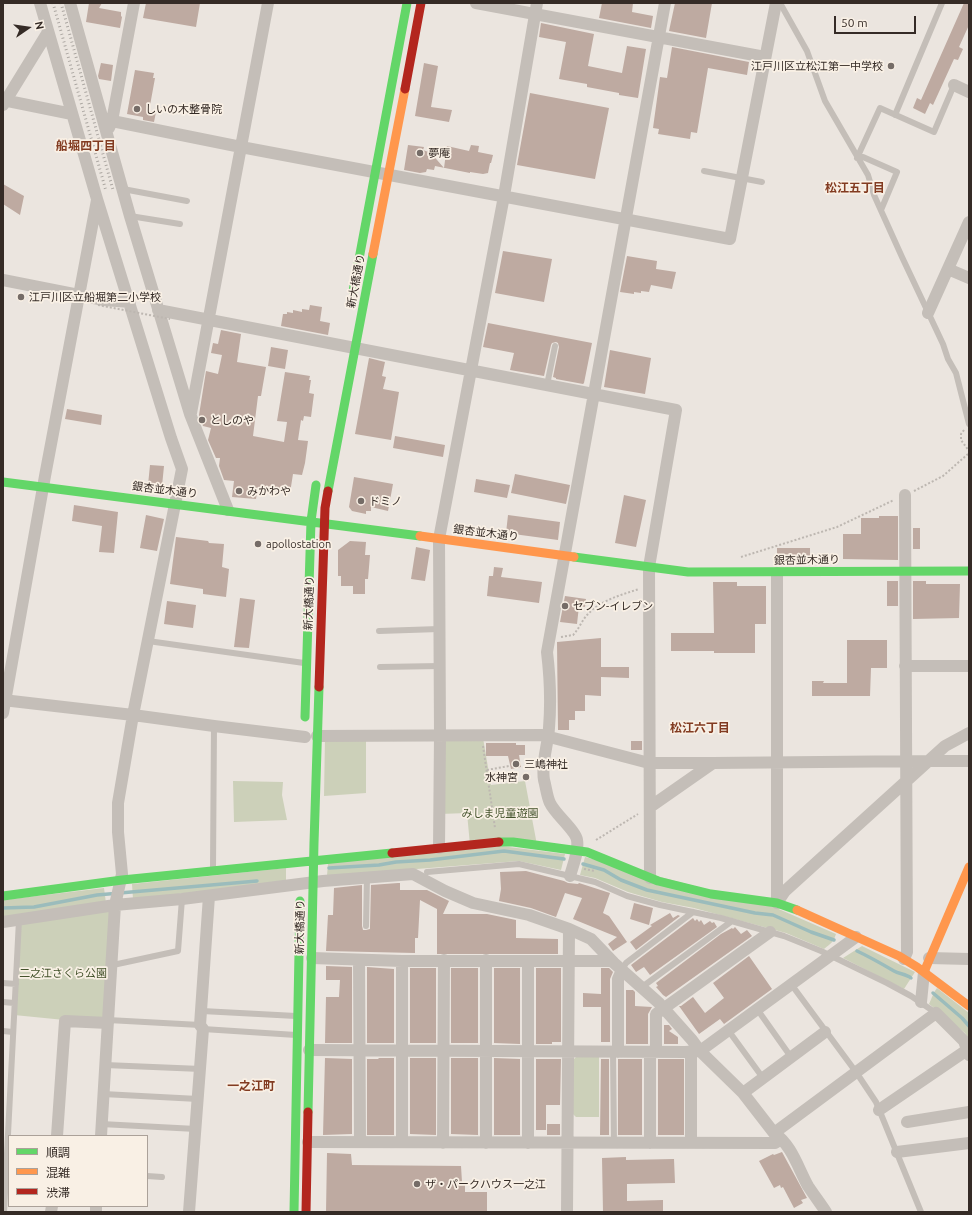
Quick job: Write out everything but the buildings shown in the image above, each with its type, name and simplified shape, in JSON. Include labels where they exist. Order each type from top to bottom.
[{"type":"main road","name":"新大橋通り","points":[[352,300],[407,3]]},
{"type":"main road","name":"新大橋通り","points":[[309,740],[324,523],[346,346],[389,175],[421,3]]},
{"type":"main road","name":"新大橋通り","points":[[306,1212],[313,860],[306,663],[311,521],[317,478]]},
{"type":"main road","name":"銀杏並木通り","points":[[3,482],[176,503],[688,572],[777,573],[969,571]]},
{"type":"main road","points":[[3,896],[212,870],[301,869],[313,860],[497,842],[513,842],[576,851],[597,856],[650,878],[711,894],[777,903],[787,906],[904,959],[969,1006]]},
{"type":"main road","points":[[924,972],[969,867]]},
{"type":"main road","name":"新大橋通り","points":[[294,1212],[301,869]]},
{"type":"street","points":[[40,3],[97,199],[182,469],[118,803],[118,832],[122,880],[115,905],[113,965],[101,1130]]},
{"type":"street","points":[[70,3],[122,189],[190,414],[228,510]]},
{"type":"street","points":[[107,135],[112,121],[134,3]]},
{"type":"street","points":[[190,414],[268,3]]},
{"type":"street","points":[[476,3],[536,9],[658,37],[765,57]]},
{"type":"street","points":[[570,876],[576,851],[576,836],[550,804],[544,778],[549,728],[549,670],[547,652],[665,3]]},
{"type":"street","points":[[112,121],[241,147],[730,239],[776,3]]},
{"type":"street","points":[[439,848],[439,539],[504,196],[536,9]]},
{"type":"street","points":[[48,32],[4,102],[72,114]]},
{"type":"street","points":[[954,85],[969,92]]},
{"type":"street","points":[[3,713],[4,700],[78,295],[97,199]]},
{"type":"street","points":[[928,313],[969,222]]},
{"type":"street","points":[[948,270],[969,278]]},
{"type":"street","points":[[3,280],[78,295],[130,302]]},
{"type":"street","points":[[158,310],[187,314],[676,410],[648,567],[650,878]]},
{"type":"street","points":[[904,959],[907,952],[905,495]]},
{"type":"street","points":[[777,573],[777,903]]},
{"type":"street","points":[[905,666],[969,666]]},
{"type":"street","points":[[4,700],[134,715],[309,740],[440,735],[542,735],[649,763],[969,762]]},
{"type":"street","points":[[777,903],[785,891],[906,783],[928,761],[945,746],[969,733]]},
{"type":"street","points":[[650,807],[713,764]]},
{"type":"street","points":[[3,922],[115,905],[209,896],[301,869],[313,882],[426,872]]},
{"type":"street","points":[[413,874],[445,891],[473,903],[529,915],[569,929],[591,939],[612,961],[664,1008],[692,1040],[696,1052],[691,1143]]},
{"type":"street","points":[[190,1212],[201,1069],[202,1011],[209,896]]},
{"type":"street","points":[[567,1212],[569,929]]},
{"type":"street","points":[[650,1143],[650,1058],[656,1047],[656,1014],[770,932]]},
{"type":"street","points":[[310,1050],[444,1052],[696,1052],[856,937]]},
{"type":"street","points":[[312,958],[360,960],[612,961]]},
{"type":"street","points":[[929,958],[969,959]]},
{"type":"street","points":[[360,960],[360,1142]]},
{"type":"street","points":[[402,960],[402,1142]]},
{"type":"street","points":[[443,1142],[444,960]]},
{"type":"street","points":[[486,960],[486,1143]]},
{"type":"street","points":[[528,961],[528,1143]]},
{"type":"street","points":[[615,1052],[618,979],[622,970]]},
{"type":"street","points":[[921,1002],[924,972]]},
{"type":"street","points":[[308,1142],[776,1143],[778,1136],[856,1072],[936,1013],[964,1041],[968,1053],[879,1110]]},
{"type":"street","points":[[57,1135],[65,1021],[108,1022]]},
{"type":"street","points":[[743,1093],[825,1032]]},
{"type":"street","points":[[696,1052],[743,1093],[778,1136],[794,1158],[809,1186],[826,1212]]},
{"type":"street","points":[[907,1122],[969,1112]]},
{"type":"street","points":[[897,1152],[969,1143]]},
{"type":"lane","points":[[780,3],[807,51],[825,101],[868,176],[874,195],[943,344],[948,359],[956,373],[969,424]]},
{"type":"lane","points":[[895,115],[942,3]]},
{"type":"lane","points":[[858,158],[880,108],[934,132],[954,85]]},
{"type":"lane","points":[[858,158],[863,157],[897,172],[881,210]]},
{"type":"lane","points":[[704,171],[762,182]]},
{"type":"lane","points":[[122,189],[187,201]]},
{"type":"lane","points":[[130,216],[180,224]]},
{"type":"lane","points":[[547,385],[555,346]]},
{"type":"lane","points":[[379,631],[440,629]]},
{"type":"lane","points":[[148,641],[306,663]]},
{"type":"lane","points":[[380,667],[440,666]]},
{"type":"lane","points":[[212,870],[214,726]]},
{"type":"lane","points":[[426,872],[519,864],[595,882],[627,896],[784,936],[887,983],[921,1002],[936,1013]]},
{"type":"lane","points":[[366,926],[367,877]]},
{"type":"lane","points":[[113,965],[178,951],[182,899]]},
{"type":"lane","points":[[622,970],[626,963],[693,912]]},
{"type":"lane","points":[[4,1212],[4,1186],[19,920]]},
{"type":"lane","points":[[642,987],[732,922]]},
{"type":"lane","points":[[3,983],[16,984]]},
{"type":"lane","points":[[790,984],[856,1072],[876,1102],[921,1212]]},
{"type":"lane","points":[[3,1002],[14,1003]]},
{"type":"lane","points":[[757,1009],[791,1057]]},
{"type":"lane","points":[[202,1011],[297,1016]]},
{"type":"lane","points":[[108,1022],[202,1027],[297,1035]]},
{"type":"lane","points":[[728,1030],[763,1078]]},
{"type":"lane","points":[[3,1031],[13,1032]]},
{"type":"lane","points":[[614,1143],[615,1052]]},
{"type":"lane","points":[[105,1065],[201,1069]]},
{"type":"lane","points":[[103,1094],[198,1099]]},
{"type":"lane","points":[[101,1130],[196,1129]]},
{"type":"lane","points":[[148,1176],[162,1177]]},
{"type":"path","points":[[98,305],[170,319]]},
{"type":"path","points":[[736,559],[837,528],[943,476],[969,452],[961,440],[961,434],[969,424]]},
{"type":"path","points":[[549,638],[567,637],[573,635],[586,615],[594,608],[605,601],[641,588],[648,583]]},
{"type":"path","points":[[481,735],[497,842]]},
{"type":"path","points":[[487,770],[509,766]]},
{"type":"path","points":[[594,842],[650,807]]},
{"type":"green space","name":"みしま児童遊園","points":[[442,737],[483,738],[491,785],[525,781],[537,845],[470,845],[467,813],[440,814]]},
{"type":"green space","points":[[325,738],[366,738],[366,793],[324,796]]},
{"type":"green space","points":[[233,781],[283,782],[282,795],[287,820],[234,822]]},
{"type":"green space","points":[[501,846],[565,854],[561,870],[519,861],[327,876],[328,863]]},
{"type":"green space","points":[[585,857],[774,907],[836,934],[833,941],[824,949],[786,933],[628,892],[595,878],[580,875]]},
{"type":"green space","points":[[286,868],[286,882],[133,899],[132,884]]},
{"type":"green space","points":[[104,888],[106,903],[3,917],[3,900]]},
{"type":"green space","name":"二之江さくら公園","points":[[114,909],[105,1024],[14,1015],[19,921]]},
{"type":"green space","points":[[862,946],[915,972],[904,989],[843,958]]},
{"type":"green space","points":[[937,988],[969,1013],[969,1040],[965,1033],[929,1004]]},
{"type":"green space","points":[[576,1057],[599,1057],[599,1117],[576,1117],[573,1114],[573,1060]]},
{"type":"waterway","points":[[329,868],[379,865],[504,851],[564,859]]},
{"type":"waterway","points":[[583,864],[604,870],[621,880],[647,890],[755,913],[773,915],[811,932],[834,940]]},
{"type":"waterway","points":[[3,908],[34,907],[97,895],[257,881]]},
{"type":"waterway","points":[[857,951],[896,972],[911,978]]},
{"type":"waterway","points":[[933,993],[969,1026]]},
{"type":"railway","points":[[53,3],[106,191]]},
{"type":"railway","points":[[61,3],[113,190]]},
{"type":"traffic: fast","points":[[353,291],[407,3]]},
{"type":"traffic: fast","points":[[328,491],[373,254]]},
{"type":"traffic: fast","points":[[3,482],[420,536]]},
{"type":"traffic: fast","points":[[305,717],[311,521],[316,485]]},
{"type":"traffic: fast","points":[[574,557],[688,572],[969,571]]},
{"type":"traffic: fast","points":[[308,1112],[319,687]]},
{"type":"traffic: fast","points":[[499,842],[513,842],[587,852],[658,881],[711,894],[777,903],[797,910]]},
{"type":"traffic: fast","points":[[3,896],[122,880],[392,853]]},
{"type":"traffic: fast","points":[[294,1212],[300,901]]},
{"type":"traffic: slow","points":[[373,254],[405,89]]},
{"type":"traffic: slow","points":[[420,536],[574,557]]},
{"type":"traffic: slow","points":[[924,972],[969,867]]},
{"type":"traffic: slow","points":[[797,910],[899,956],[917,967],[969,1006]]},
{"type":"traffic: jam","points":[[405,89],[421,3]]},
{"type":"traffic: jam","points":[[319,687],[325,508],[328,491]]},
{"type":"traffic: jam","points":[[392,853],[499,842]]},
{"type":"traffic: jam","points":[[306,1212],[308,1112]]},
{"type":"place","name":"江戸川区立松江第一中学校","points":[[891,66]]},
{"type":"place","name":"しいの木整骨院","points":[[137,109]]},
{"type":"place","name":"夢庵","points":[[420,153]]},
{"type":"place","name":"江戸川区立船堀第二小学校","points":[[21,297]]},
{"type":"place","name":"としのや","points":[[202,420]]},
{"type":"place","name":"みかわや","points":[[239,491]]},
{"type":"place","name":"ドミノ","points":[[361,501]]},
{"type":"place","name":"apollostation","points":[[258,544]]},
{"type":"place","name":"セブン-イレブン","points":[[565,606]]},
{"type":"place","name":"三嶋神社","points":[[516,764]]},
{"type":"place","name":"水神宮","points":[[526,777]]},
{"type":"place","name":"ザ・パークハウス一之江","points":[[417,1184]]},
{"type":"district","name":"船堀四丁目","points":[[86,146]]},
{"type":"district","name":"松江五丁目","points":[[855,188]]},
{"type":"district","name":"松江六丁目","points":[[700,728]]},
{"type":"district","name":"一之江町","points":[[251,1086]]}]
